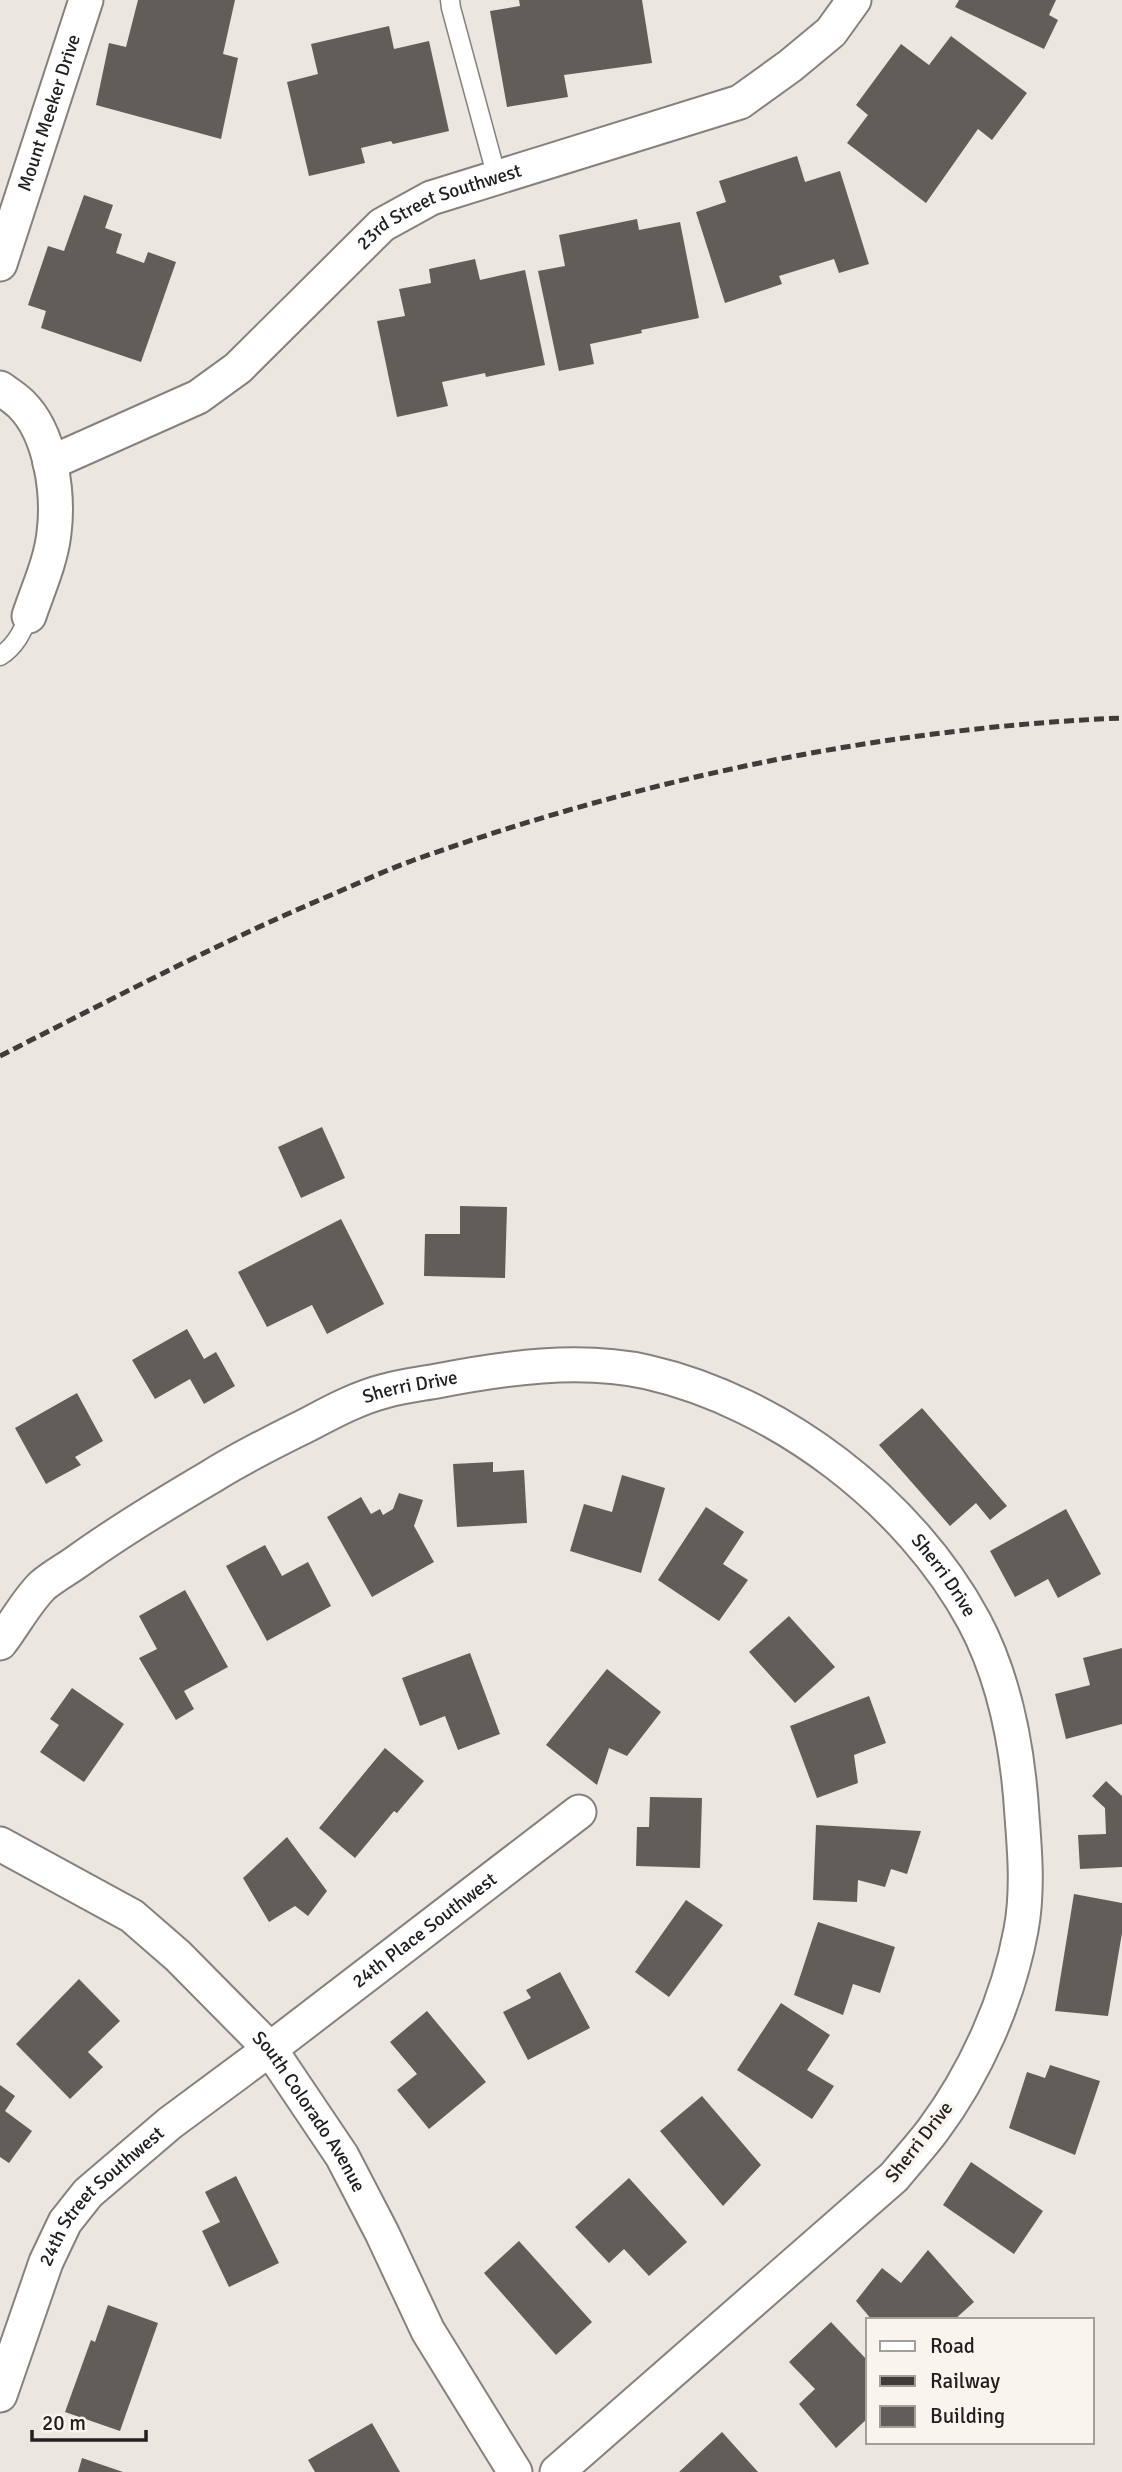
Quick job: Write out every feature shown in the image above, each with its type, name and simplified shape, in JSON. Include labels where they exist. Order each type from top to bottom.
[{"type":"street","name":"Mount Meeker Drive","points":[[0,264],[86,0]]},
{"type":"street","name":"23rd Street Southwest","points":[[50,463],[198,397],[238,368],[382,225],[431,198],[740,102],[831,32],[854,0]]},
{"type":"street","points":[[0,387],[23,406],[37,428],[50,463],[56,493],[54,533],[49,557],[29,616]]},
{"type":"street","name":"Sherri Drive","points":[[0,1643],[43,1586],[125,1527],[241,1458],[332,1412],[384,1391],[482,1372],[546,1366],[600,1366],[646,1372],[743,1404],[825,1455],[881,1502],[932,1554],[975,1622],[1003,1691],[1018,1759],[1027,1872],[1021,1930],[1005,1989],[985,2040],[962,2085],[934,2129],[894,2177],[557,2472]]},
{"type":"street","name":"24th Place Southwest","points":[[270,2049],[579,1812]]},
{"type":"street","name":"South Colorado Avenue","points":[[0,1844],[132,1916],[178,1956],[270,2049],[342,2156],[428,2331],[514,2472]]},
{"type":"street","name":"24th Street Southwest","points":[[0,2395],[46,2262],[65,2222],[88,2193],[170,2123],[270,2049]]},
{"type":"lane","points":[[450,0],[497,178]]},
{"type":"lane","points":[[0,656],[8,651],[21,634],[29,616]]},
{"type":"building","points":[[138,0],[235,0],[223,54],[238,58],[221,139],[96,105],[109,43],[126,47]]},
{"type":"building","points":[[519,0],[642,0],[652,63],[564,75],[568,97],[507,107],[490,11],[520,6]]},
{"type":"building","points":[[959,0],[1056,0],[1049,15],[1058,20],[1044,49],[955,7]]},
{"type":"building","points":[[389,26],[394,49],[429,41],[449,131],[393,144],[391,141],[361,148],[365,163],[309,176],[287,82],[318,74],[311,44]]},
{"type":"building","points":[[951,36],[1027,93],[992,140],[978,129],[926,203],[847,143],[868,115],[856,105],[901,44],[929,65]]},
{"type":"building","points":[[797,156],[805,182],[840,171],[869,264],[839,273],[834,259],[779,276],[782,284],[725,303],[696,212],[726,202],[719,181]]},
{"type":"building","points":[[84,195],[113,205],[105,228],[122,234],[116,253],[144,263],[148,252],[176,262],[141,362],[41,328],[46,311],[28,305],[48,246],[64,251]]},
{"type":"building","points":[[637,219],[639,230],[680,222],[699,318],[590,344],[594,364],[559,371],[538,271],[565,266],[559,235]]},
{"type":"building","points":[[475,259],[480,280],[525,270],[545,365],[486,377],[485,373],[442,382],[448,406],[397,417],[377,321],[405,316],[399,289],[431,283],[429,269]]},
{"type":"building","points":[[322,1127],[345,1178],[301,1198],[278,1147]]},
{"type":"building","points":[[460,1206],[507,1207],[505,1278],[424,1276],[425,1234],[460,1234]]},
{"type":"building","points":[[341,1219],[384,1304],[327,1334],[312,1305],[267,1327],[238,1272]]},
{"type":"building","points":[[187,1329],[204,1359],[216,1352],[235,1386],[204,1404],[190,1379],[155,1399],[132,1360]]},
{"type":"building","points":[[77,1393],[103,1441],[75,1457],[81,1465],[46,1484],[15,1428]]},
{"type":"building","points":[[922,1408],[1007,1506],[990,1520],[976,1503],[950,1526],[879,1445]]},
{"type":"building","points":[[493,1462],[493,1472],[524,1470],[527,1523],[457,1527],[453,1464]]},
{"type":"building","points":[[622,1475],[665,1488],[641,1573],[570,1551],[584,1504],[612,1512]]},
{"type":"building","points":[[399,1493],[423,1500],[414,1526],[434,1562],[372,1597],[327,1517],[361,1497],[371,1514],[380,1509],[383,1515],[393,1509]]},
{"type":"building","points":[[706,1507],[744,1532],[723,1564],[748,1580],[719,1621],[658,1580]]},
{"type":"building","points":[[1066,1509],[1101,1574],[1058,1598],[1048,1579],[1015,1597],[990,1551]]},
{"type":"building","points":[[265,1545],[282,1576],[308,1562],[331,1606],[267,1641],[226,1566]]},
{"type":"building","points":[[185,1590],[228,1667],[184,1691],[194,1709],[176,1720],[139,1658],[157,1649],[139,1616]]},
{"type":"building","points":[[789,1616],[835,1667],[795,1703],[749,1652]]},
{"type":"building","points":[[1122,1648],[1122,1724],[1066,1739],[1055,1694],[1090,1685],[1083,1658]]},
{"type":"building","points":[[470,1653],[500,1734],[458,1750],[445,1716],[420,1726],[402,1678]]},
{"type":"building","points":[[607,1669],[661,1712],[627,1756],[609,1748],[597,1785],[546,1745]]},
{"type":"building","points":[[72,1688],[124,1724],[84,1782],[40,1752],[59,1725],[50,1719]]},
{"type":"building","points":[[869,1696],[886,1743],[854,1755],[858,1783],[817,1798],[790,1726]]},
{"type":"building","points":[[385,1748],[424,1781],[397,1813],[394,1811],[355,1858],[319,1828]]},
{"type":"building","points":[[1106,1781],[1122,1796],[1122,1867],[1080,1869],[1078,1835],[1106,1834],[1105,1808],[1092,1796]]},
{"type":"building","points":[[650,1797],[702,1798],[700,1868],[636,1866],[637,1827],[649,1827]]},
{"type":"building","points":[[816,1825],[921,1831],[907,1874],[891,1869],[885,1887],[858,1880],[857,1902],[813,1900]]},
{"type":"building","points":[[287,1837],[327,1891],[308,1916],[295,1906],[269,1922],[243,1878]]},
{"type":"building","points":[[1074,1894],[1122,1903],[1122,1933],[1108,2016],[1055,2011]]},
{"type":"building","points":[[686,1900],[723,1925],[669,1997],[635,1972]]},
{"type":"building","points":[[818,1922],[895,1947],[880,1993],[853,1984],[843,2015],[794,1995]]},
{"type":"building","points":[[560,1972],[590,2028],[528,2060],[503,2012],[531,1998],[526,1990]]},
{"type":"building","points":[[79,1979],[120,2021],[88,2052],[103,2067],[70,2099],[16,2044]]},
{"type":"building","points":[[781,2003],[830,2035],[807,2070],[834,2086],[812,2119],[737,2070]]},
{"type":"building","points":[[427,2011],[486,2082],[429,2129],[397,2090],[417,2074],[390,2042]]},
{"type":"building","points":[[1050,2065],[1100,2081],[1075,2155],[1009,2128],[1027,2072],[1045,2078]]},
{"type":"building","points":[[0,2085],[15,2096],[5,2111],[32,2131],[9,2163],[0,2157]]},
{"type":"building","points":[[702,2096],[761,2165],[723,2206],[660,2131]]},
{"type":"building","points":[[971,2162],[1043,2211],[1014,2254],[943,2205]]},
{"type":"building","points":[[236,2176],[279,2263],[229,2287],[202,2231],[220,2222],[205,2192]]},
{"type":"building","points":[[629,2178],[687,2242],[649,2276],[624,2249],[609,2263],[575,2227]]},
{"type":"building","points":[[519,2241],[592,2322],[556,2355],[484,2273]]},
{"type":"building","points":[[928,2250],[974,2302],[956,2318],[870,2318],[856,2301],[882,2268],[901,2283]]},
{"type":"building","points":[[108,2305],[158,2323],[120,2431],[65,2412],[91,2340],[95,2342]]},
{"type":"building","points":[[831,2322],[866,2359],[866,2420],[836,2448],[799,2404],[815,2389],[789,2362]]},
{"type":"building","points":[[372,2423],[400,2472],[315,2472],[308,2460]]},
{"type":"building","points":[[722,2432],[758,2472],[679,2472]]},
{"type":"building","points":[[82,2458],[123,2472],[78,2472]]},
{"type":"railway","points":[[0,1056],[289,913],[404,864],[586,805],[763,762],[852,746],[942,733],[1122,718]]}]
